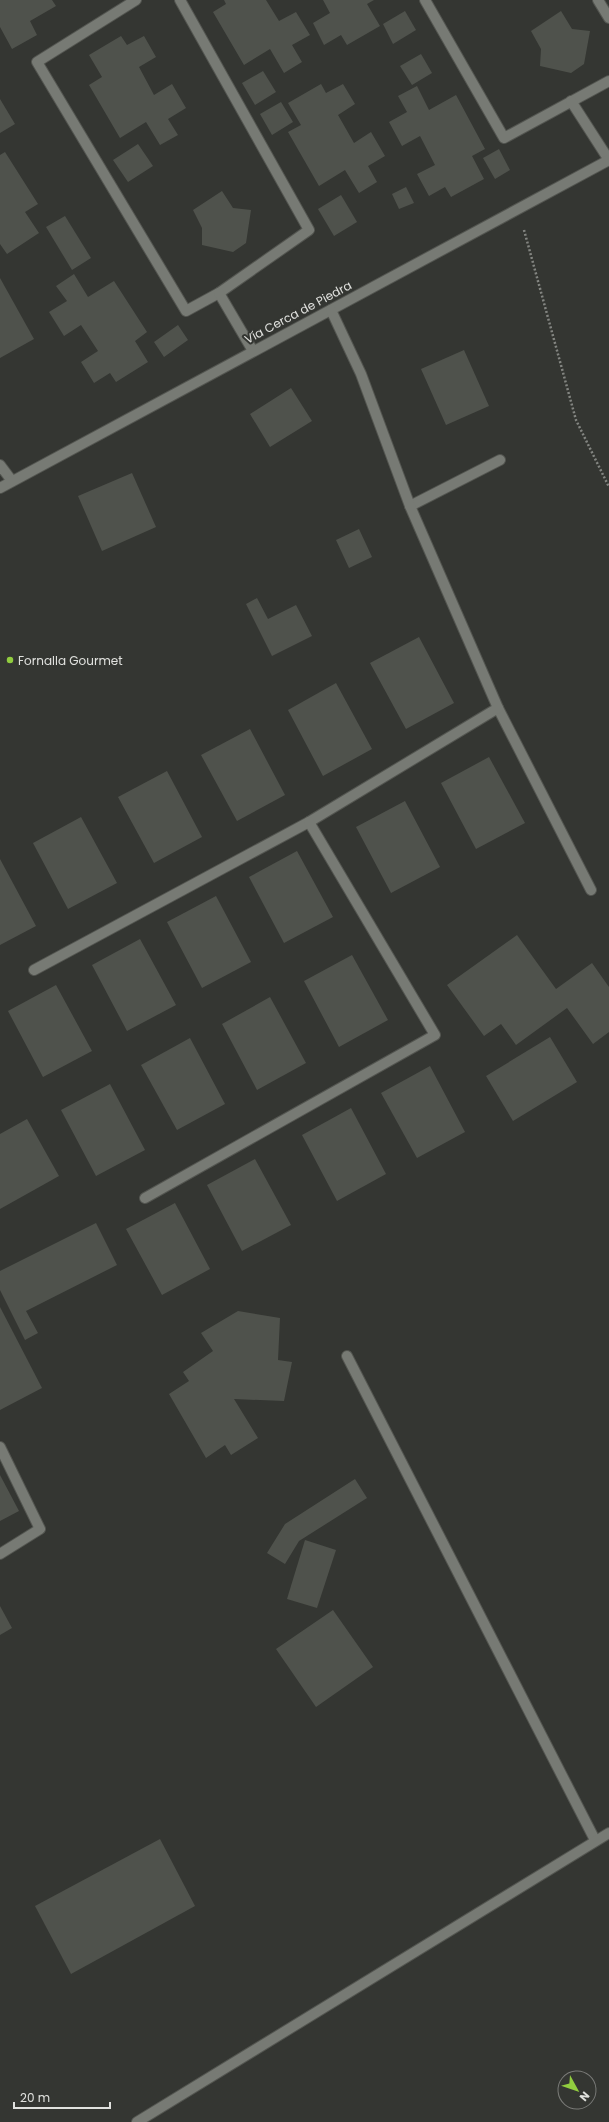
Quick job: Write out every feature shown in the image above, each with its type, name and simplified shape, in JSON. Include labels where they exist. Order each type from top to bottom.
[{"type":"street","points":[[136,0],[37,62],[186,310],[219,293],[309,230],[180,0]]},
{"type":"street","points":[[425,0],[504,138],[609,81]]},
{"type":"street","points":[[598,0],[609,18]]},
{"type":"street","points":[[571,101],[609,160]]},
{"type":"street","name":"Vía Cerca de Piedra","points":[[0,488],[609,160]]},
{"type":"street","points":[[219,293],[253,351]]},
{"type":"street","points":[[330,310],[361,374],[410,506],[498,708],[591,890]]},
{"type":"street","points":[[410,506],[500,460]]},
{"type":"street","points":[[0,465],[12,482]]},
{"type":"street","points":[[34,970],[309,822],[498,708]]},
{"type":"street","points":[[145,1198],[435,1035],[309,822]]},
{"type":"street","points":[[347,1356],[595,1840]]},
{"type":"street","points":[[0,1447],[40,1529],[0,1554]]},
{"type":"street","points":[[136,2122],[595,1840],[609,1833]]},
{"type":"path","points":[[518,209],[576,420],[609,487]]},
{"type":"building","points":[[0,0],[52,0],[56,6],[30,21],[37,35],[12,49],[0,27]]},
{"type":"building","points":[[224,0],[266,0],[279,21],[296,12],[310,35],[292,45],[302,62],[284,73],[270,49],[244,65],[213,12],[226,4]]},
{"type":"building","points":[[323,0],[374,0],[367,4],[380,26],[347,45],[341,35],[324,45],[313,23],[330,13]]},
{"type":"building","points":[[405,11],[416,30],[393,44],[383,24]]},
{"type":"building","points":[[561,11],[572,29],[590,31],[584,64],[571,73],[540,66],[541,49],[531,31]]},
{"type":"building","points":[[121,36],[127,45],[144,36],[156,57],[139,67],[154,95],[172,84],[186,108],[168,119],[178,135],[160,145],[146,122],[120,138],[89,85],[102,77],[89,55]]},
{"type":"building","points":[[421,54],[432,73],[412,85],[400,66]]},
{"type":"building","points":[[263,71],[276,92],[255,105],[242,83]]},
{"type":"building","points":[[321,84],[326,93],[343,84],[355,104],[338,115],[354,143],[371,132],[385,156],[368,166],[377,182],[359,193],[345,170],[319,186],[288,132],[301,125],[288,103]]},
{"type":"building","points":[[417,86],[429,110],[456,95],[485,149],[472,156],[484,179],[451,197],[445,187],[429,196],[417,174],[435,165],[420,136],[402,146],[389,122],[407,112],[398,96]]},
{"type":"building","points":[[0,99],[15,124],[0,133]]},
{"type":"building","points":[[281,102],[293,122],[272,135],[260,114]]},
{"type":"building","points":[[138,144],[153,166],[128,182],[113,160]]},
{"type":"building","points":[[499,149],[510,170],[495,179],[483,158]]},
{"type":"building","points":[[5,152],[38,204],[25,212],[39,233],[7,254],[0,244],[0,155]]},
{"type":"building","points":[[406,187],[414,203],[399,209],[392,194]]},
{"type":"building","points":[[222,191],[233,208],[251,210],[246,243],[233,252],[202,245],[202,228],[193,210]]},
{"type":"building","points":[[341,195],[357,222],[334,236],[318,209]]},
{"type":"building","points":[[65,216],[91,258],[72,270],[46,227]]},
{"type":"building","points":[[74,274],[88,297],[114,281],[147,332],[135,341],[148,362],[116,382],[110,373],[94,383],[81,362],[98,351],[81,325],[64,336],[49,312],[67,301],[56,286]]},
{"type":"building","points":[[0,278],[34,339],[0,358]]},
{"type":"building","points":[[178,325],[188,340],[164,357],[154,342]]},
{"type":"building","points":[[464,350],[489,406],[446,425],[421,369]]},
{"type":"building","points":[[291,388],[312,421],[270,447],[250,414]]},
{"type":"building","points":[[132,473],[156,527],[102,551],[78,496]]},
{"type":"building","points":[[359,529],[372,557],[349,568],[336,540]]},
{"type":"building","points":[[257,598],[268,619],[296,605],[312,636],[272,656],[246,604]]},
{"type":"building","points":[[419,637],[454,703],[406,729],[370,663]]},
{"type":"building","points":[[336,683],[372,749],[323,776],[288,710]]},
{"type":"building","points":[[250,729],[285,795],[237,821],[201,755]]},
{"type":"building","points":[[489,757],[525,823],[476,849],[441,783]]},
{"type":"building","points":[[167,771],[202,837],[154,863],[118,797]]},
{"type":"building","points":[[405,801],[440,867],[391,893],[356,827]]},
{"type":"building","points":[[81,817],[117,883],[68,909],[33,843]]},
{"type":"building","points":[[297,851],[333,917],[284,943],[249,877]]},
{"type":"building","points":[[0,859],[36,926],[0,945]]},
{"type":"building","points":[[216,896],[251,962],[202,988],[167,922]]},
{"type":"building","points":[[517,935],[556,989],[592,963],[609,987],[609,1032],[593,1044],[567,1008],[516,1045],[501,1024],[484,1036],[447,985]]},
{"type":"building","points":[[140,939],[176,1005],[127,1031],[92,965]]},
{"type":"building","points":[[352,955],[388,1020],[339,1047],[304,981]]},
{"type":"building","points":[[56,985],[92,1051],[43,1077],[8,1011]]},
{"type":"building","points":[[270,997],[306,1063],[257,1090],[222,1024]]},
{"type":"building","points":[[550,1037],[577,1082],[513,1121],[486,1076]]},
{"type":"building","points":[[190,1038],[225,1104],[177,1130],[141,1065]]},
{"type":"building","points":[[430,1066],[465,1132],[417,1158],[381,1093]]},
{"type":"building","points":[[110,1084],[145,1150],[96,1176],[61,1110]]},
{"type":"building","points":[[351,1108],[386,1174],[337,1201],[302,1135]]},
{"type":"building","points":[[27,1119],[59,1176],[0,1209],[0,1134]]},
{"type":"building","points":[[255,1159],[291,1225],[242,1251],[207,1185]]},
{"type":"building","points":[[175,1203],[210,1269],[162,1295],[126,1229]]},
{"type":"building","points":[[96,1223],[117,1265],[26,1311],[38,1333],[25,1340],[0,1290],[0,1271]]},
{"type":"building","points":[[0,1307],[42,1388],[0,1410]]},
{"type":"building","points":[[238,1311],[280,1318],[278,1360],[292,1362],[284,1401],[234,1399],[258,1438],[231,1455],[225,1445],[206,1458],[169,1394],[189,1381],[183,1372],[213,1351],[201,1333]]},
{"type":"building","points":[[0,1475],[19,1511],[0,1521]]},
{"type":"building","points":[[355,1479],[367,1498],[299,1541],[285,1564],[267,1553],[285,1524]]},
{"type":"building","points":[[305,1540],[336,1550],[317,1608],[287,1599]]},
{"type":"building","points":[[0,1606],[12,1628],[0,1635]]},
{"type":"building","points":[[333,1610],[373,1667],[316,1707],[276,1649]]},
{"type":"building","points":[[160,1839],[195,1906],[71,1974],[35,1906]]},
{"type":"place","name":"Fornalla Gourmet","points":[[10,660]]}]
